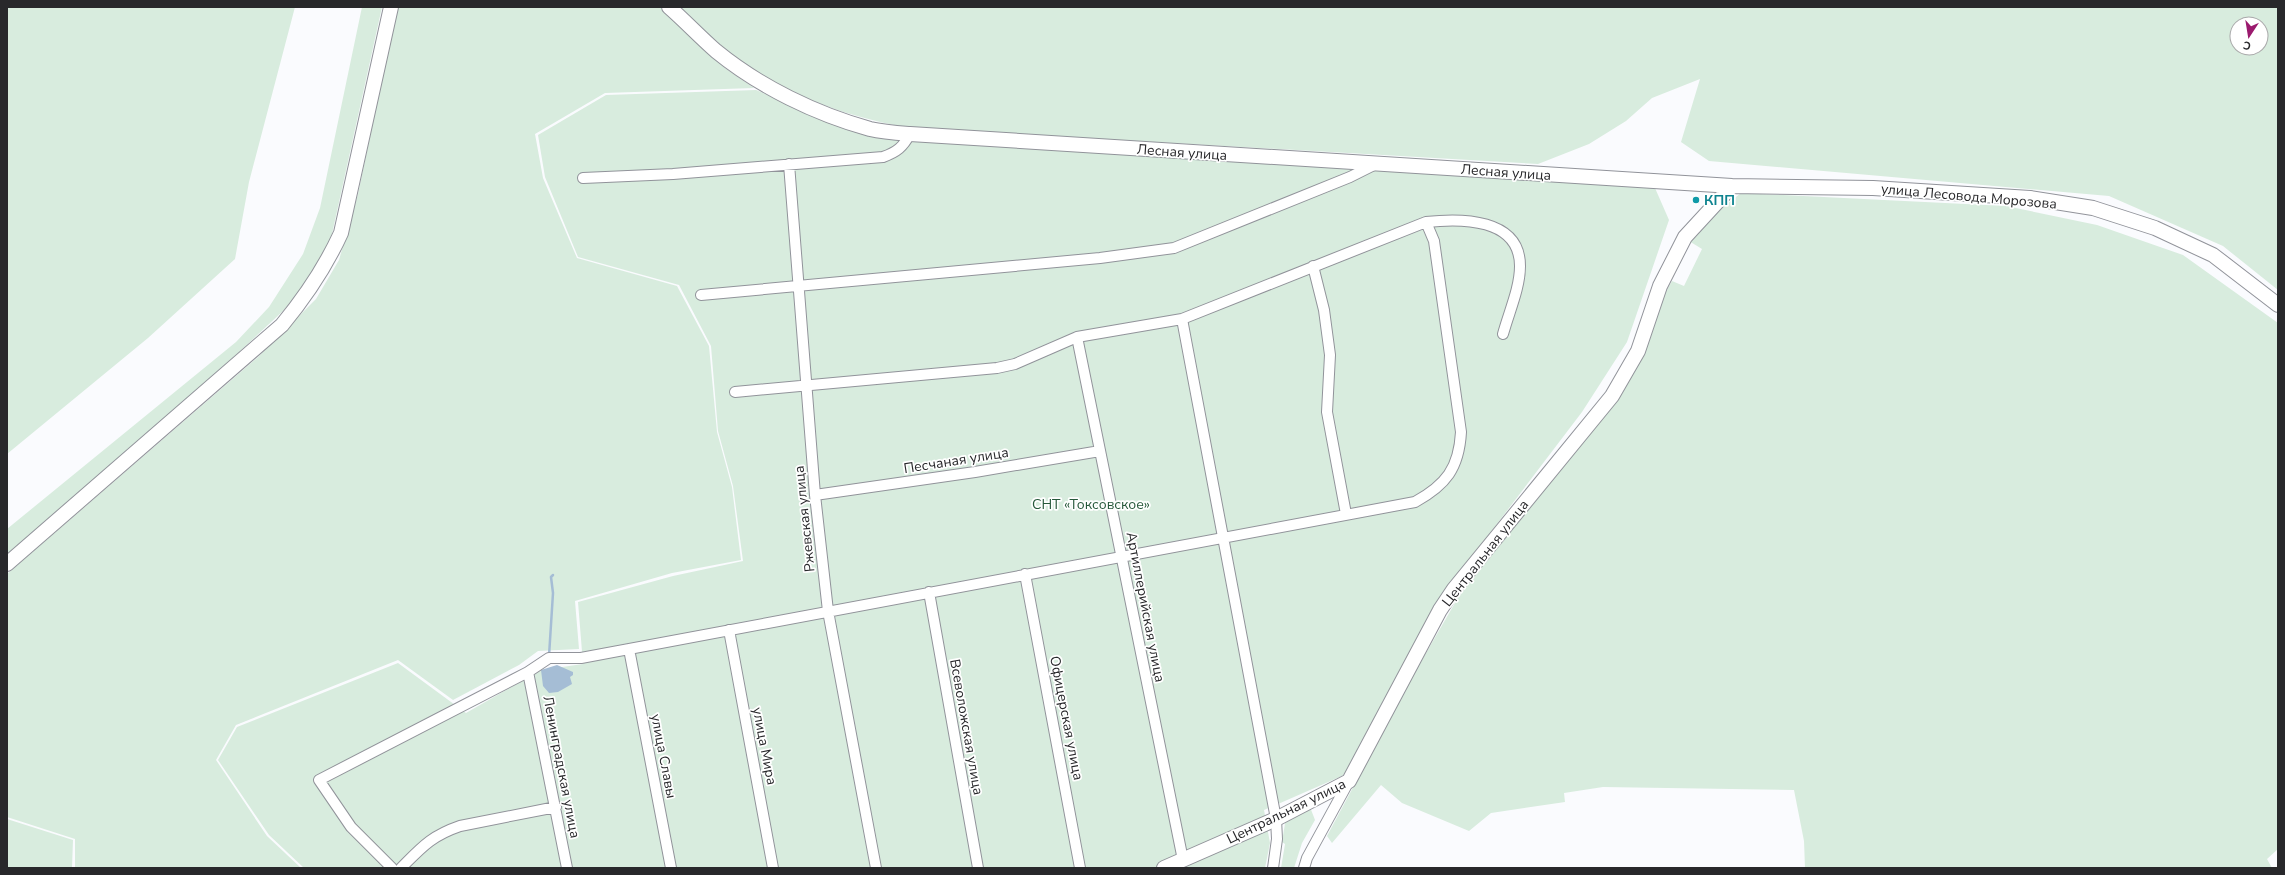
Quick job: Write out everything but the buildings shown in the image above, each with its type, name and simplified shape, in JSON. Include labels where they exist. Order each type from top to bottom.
[{"type":"street","points":[[7,564],[282,325],[308,294],[328,262],[341,233],[391,7]]},
{"type":"street","name":"Лесная улица","points":[[669,7],[717,51],[758,80],[799,103],[835,118],[872,129],[910,134],[1732,186],[1873,188]]},
{"type":"street","points":[[583,178],[673,174],[883,157],[900,149],[910,134]]},
{"type":"street","name":"Ржевская улица","points":[[789,164],[815,495],[828,611],[876,868]]},
{"type":"street","points":[[701,294],[1100,258],[1174,248],[1350,177],[1376,164]]},
{"type":"street","name":"Центральная улица","points":[[1164,868],[1276,819],[1349,781],[1440,610],[1454,589],[1612,396],[1638,351],[1660,286],[1685,237],[1732,186]]},
{"type":"street","name":"улица Лесовода Морозова","points":[[1873,188],[2030,198],[2093,208],[2154,228],[2213,255],[2278,305]]},
{"type":"street","points":[[392,868],[351,827],[319,780],[528,672],[549,658],[581,658],[1415,502],[1435,491],[1453,468],[1460,453],[1461,432],[1434,241],[1426,222]]},
{"type":"street","points":[[735,392],[997,368],[1015,364],[1077,337],[1182,319],[1426,222],[1471,222],[1496,227],[1511,236],[1517,249],[1520,265],[1518,282],[1504,334]]},
{"type":"street","points":[[1313,266],[1324,310],[1330,355],[1327,412],[1346,514]]},
{"type":"street","points":[[1182,319],[1276,819],[1277,839],[1272,868]]},
{"type":"street","name":"Артиллерийская улица","points":[[1077,337],[1183,860]]},
{"type":"street","name":"Песчаная улица","points":[[815,495],[975,472],[1100,451]]},
{"type":"street","name":"Офицерская улица","points":[[1025,574],[1080,868]]},
{"type":"street","name":"Всеволожская улица","points":[[929,592],[978,868]]},
{"type":"street","name":"улица Мира","points":[[729,630],[773,868]]},
{"type":"street","name":"улица Славы","points":[[629,649],[671,868]]},
{"type":"street","name":"Ленинградская улица","points":[[528,672],[567,868]]},
{"type":"street","points":[[1304,868],[1349,781]]},
{"type":"street","points":[[402,868],[428,840],[460,826],[556,807]]},
{"type":"green space","points":[[7,7],[295,7],[249,182],[235,259],[148,338],[7,454]]},
{"type":"green space","points":[[362,7],[382,7],[332,234],[316,271],[283,311],[238,353],[87,487],[7,554],[7,529],[236,342],[269,307],[303,254],[320,208]]},
{"type":"green space","points":[[397,7],[660,7],[725,68],[754,88],[605,93],[535,134],[543,178],[577,258],[677,286],[709,346],[717,432],[732,487],[741,560],[672,573],[575,601],[579,649],[538,651],[519,665],[453,700],[398,660],[236,725],[216,760],[267,836],[301,868],[75,868],[75,839],[7,817],[7,574],[257,358],[316,299],[339,260],[358,194]]},
{"type":"green space","points":[[678,7],[2278,7],[2278,290],[2223,246],[2109,196],[1709,161],[1681,142],[1700,79],[1652,98],[1626,121],[1589,144],[1538,164],[912,128],[860,117],[811,100],[787,89],[742,62],[704,32]]},
{"type":"green space","name":"СНТ «Токсовское»","points":[[756,90],[816,115],[911,138],[1655,188],[1669,220],[1627,342],[1582,412],[1449,587],[1354,764],[1342,776],[1264,810],[1270,843],[1265,868],[304,868],[269,835],[218,760],[237,727],[398,663],[466,713],[541,670],[583,664],[578,602],[673,576],[743,561],[733,486],[718,431],[711,346],[679,285],[578,257],[545,177],[538,135],[606,95]]},
{"type":"green space","points":[[1741,193],[2006,206],[2097,225],[2183,255],[2278,323],[2278,849],[2267,859],[2272,868],[1805,868],[1804,841],[1794,790],[1603,787],[1564,793],[1565,802],[1491,813],[1469,831],[1402,803],[1381,785],[1332,843],[1327,836],[1411,679],[1459,596],[1619,397],[1644,354],[1661,300],[1672,281],[1684,286],[1702,249],[1689,241],[1703,223]]},
{"type":"green space","points":[[1310,807],[1315,820],[1302,843],[1294,868],[1281,868],[1285,844],[1282,842],[1286,817]]},
{"type":"green space","points":[[7,819],[73,840],[72,868],[7,868]]},
{"type":"water","points":[[557,665],[573,672],[573,675],[570,677],[572,684],[558,692],[549,693],[543,686],[541,670]]},
{"type":"waterway","points":[[549,656],[553,593],[551,577],[553,575]]},
{"type":"place","name":"КПП","points":[[1696,200]]}]
